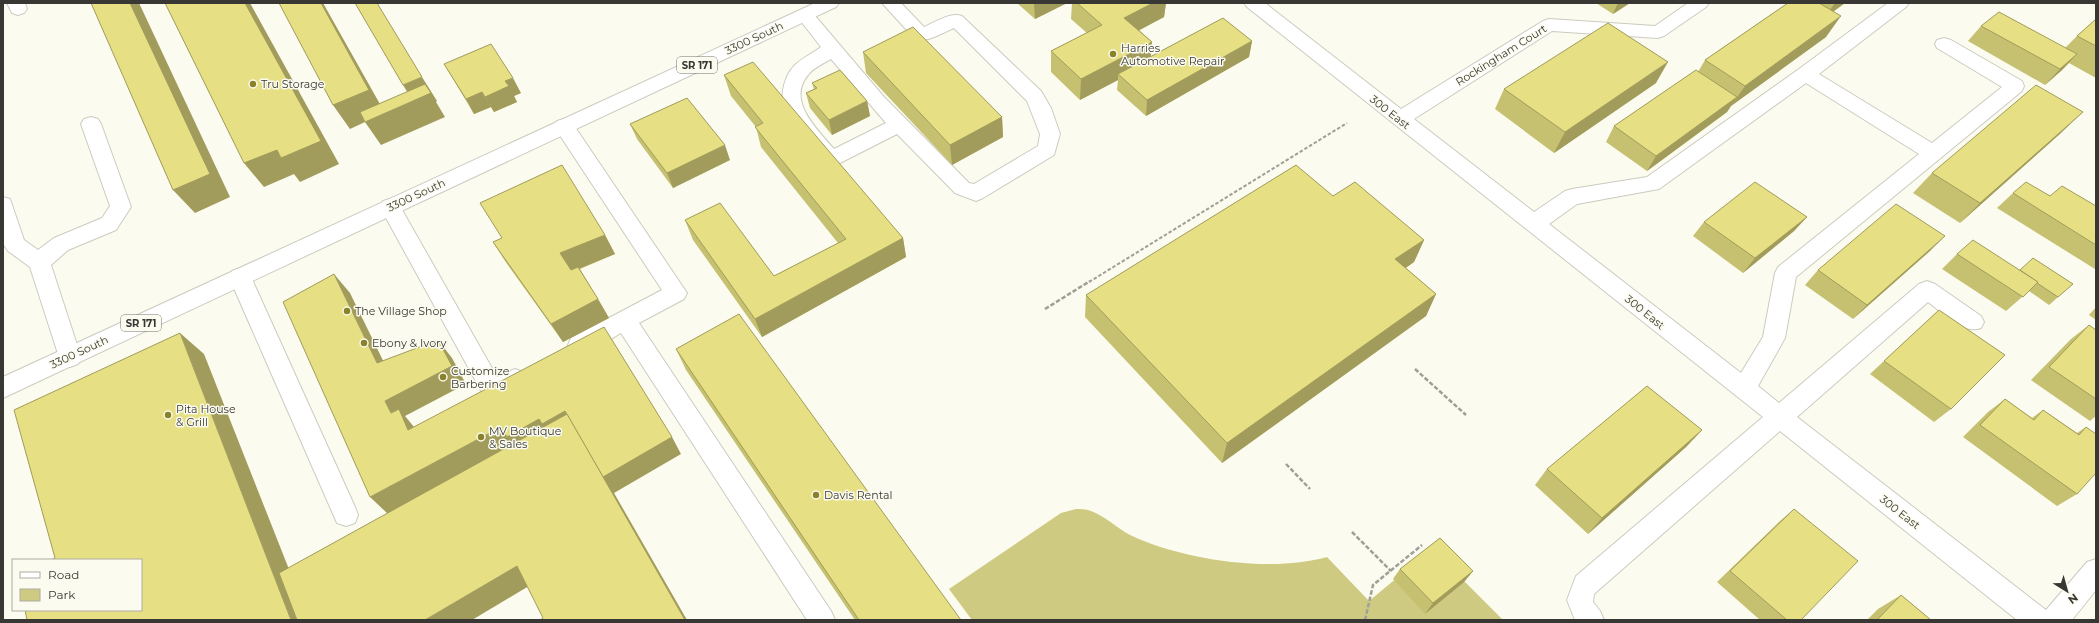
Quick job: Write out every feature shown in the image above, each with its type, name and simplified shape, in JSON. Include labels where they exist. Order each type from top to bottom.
[{"type":"street","name":"3300 South","points":[[3,388],[830,3]]},
{"type":"street","points":[[805,15],[877,102],[962,188],[976,193],[1047,150],[1050,134],[1041,108],[1034,96],[956,20],[921,35],[891,3]]},
{"type":"street","name":"300 East","points":[[1253,3],[2038,620]]},
{"type":"street","name":"Rockingham Court","points":[[1399,119],[1549,25],[1658,32],[1700,3]]},
{"type":"street","points":[[1533,224],[1572,197],[1652,184],[1806,74],[1900,3]]},
{"type":"street","points":[[1744,390],[1774,338],[1786,273],[2015,86],[1944,44]]},
{"type":"street","points":[[833,48],[801,70],[794,83],[791,95],[795,116],[831,160],[899,125]]},
{"type":"street","points":[[1806,74],[1933,153]]},
{"type":"street","points":[[39,262],[61,244],[110,224],[121,207],[91,124]]},
{"type":"street","points":[[563,353],[676,293],[564,126]]},
{"type":"street","points":[[3,205],[15,245],[39,262],[70,357]]},
{"type":"street","points":[[390,207],[493,391],[535,368]]},
{"type":"street","points":[[240,277],[346,515]]},
{"type":"street","points":[[1591,620],[1580,607],[1580,595],[1585,585],[1927,290],[1974,322]]},
{"type":"street","points":[[625,320],[822,620]]},
{"type":"street","points":[[2055,620],[2096,572]]},
{"type":"path","points":[[1045,309],[1347,123]]},
{"type":"path","points":[[1415,369],[1466,415]]},
{"type":"path","points":[[1286,464],[1310,489]]},
{"type":"path","points":[[1352,532],[1391,571]]},
{"type":"path","points":[[1365,620],[1373,585],[1422,546]]},
{"type":"green space","points":[[1076,509],[1096,513],[1130,535],[1151,544],[1200,557],[1253,564],[1279,564],[1304,562],[1327,557],[1369,601],[1432,549],[1503,620],[972,620],[949,589],[1061,513]]},
{"type":"building","points":[[91,3],[130,3],[210,174],[173,190]]},
{"type":"building","name":"Tru Storage","points":[[165,3],[245,3],[321,141],[281,158],[277,150],[244,163]]},
{"type":"building","points":[[279,3],[321,3],[369,90],[333,105]]},
{"type":"building","points":[[355,3],[377,3],[422,77],[403,85]]},
{"type":"building","points":[[1077,3],[1153,3],[1124,18],[1152,42],[1081,79],[1051,51],[1102,25]]},
{"type":"building","points":[[1788,3],[1819,3],[1841,16],[1745,86],[1705,60]]},
{"type":"building","points":[[1999,12],[2077,54],[2060,69],[1981,26]]},
{"type":"building","points":[[1223,18],[1252,41],[1147,100],[1118,74]]},
{"type":"building","points":[[2096,19],[2096,46],[2077,36]]},
{"type":"building","points":[[1608,23],[1668,62],[1565,132],[1504,89]]},
{"type":"building","points":[[913,27],[1002,117],[950,145],[863,52]]},
{"type":"building","points":[[491,44],[513,78],[505,81],[509,86],[485,97],[482,92],[466,99],[444,64]]},
{"type":"building","points":[[753,62],[903,238],[755,319],[685,220],[720,203],[774,276],[846,239],[755,127],[763,123],[724,75]]},
{"type":"building","points":[[840,70],[867,101],[829,120],[806,93],[817,88],[812,83]]},
{"type":"building","points":[[1696,70],[1737,97],[1656,156],[1614,126]]},
{"type":"building","points":[[425,84],[431,93],[365,122],[360,112]]},
{"type":"building","points":[[2036,85],[2083,112],[1980,203],[1932,173]]},
{"type":"building","points":[[687,98],[725,145],[667,173],[630,124]]},
{"type":"building","points":[[562,165],[605,235],[560,253],[571,270],[578,267],[598,299],[551,324],[493,242],[502,238],[480,203]]},
{"type":"building","points":[[1296,165],[1333,196],[1355,182],[1424,240],[1395,259],[1436,294],[1227,443],[1086,295]]},
{"type":"building","points":[[1755,182],[1807,217],[1755,258],[1704,222]]},
{"type":"building","points":[[2026,182],[2050,196],[2062,186],[2096,206],[2096,245],[2013,193]]},
{"type":"building","points":[[1896,204],[1945,236],[1867,305],[1818,270]]},
{"type":"building","points":[[1973,240],[2038,282],[2023,297],[1957,254]]},
{"type":"building","points":[[2033,258],[2073,284],[2058,297],[2020,270]]},
{"type":"building","points":[[334,274],[377,363],[438,340],[452,366],[385,401],[391,413],[399,409],[408,430],[604,327],[672,437],[603,477],[565,411],[542,424],[539,419],[507,437],[501,427],[370,497],[283,302]]},
{"type":"building","points":[[1939,310],[2005,355],[1951,409],[1884,361]]},
{"type":"building","name":"Davis Rental","points":[[739,314],[961,620],[859,620],[676,349]]},
{"type":"building","points":[[2089,325],[2096,330],[2096,399],[2049,367]]},
{"type":"building","points":[[180,333],[291,620],[27,620],[25,611],[142,611],[142,559],[53,559],[55,558],[14,410]]},
{"type":"building","points":[[1647,386],[1702,430],[1602,518],[1547,469]]},
{"type":"building","points":[[2005,399],[2034,420],[2043,410],[2079,435],[2086,427],[2096,434],[2096,473],[2077,494],[1980,425]]},
{"type":"building","points":[[567,414],[685,620],[540,620],[543,618],[517,566],[425,620],[297,620],[279,573]]},
{"type":"building","points":[[1794,509],[1858,561],[1801,620],[1787,620],[1730,571]]},
{"type":"building","points":[[1440,538],[1473,571],[1433,603],[1400,569]]},
{"type":"building","points":[[1901,595],[1931,620],[1877,620]]},
{"type":"place","name":"Harries Automotive Repair","points":[[1113,54]]},
{"type":"place","name":"Tru Storage","points":[[253,84]]},
{"type":"place","name":"The Village Shop","points":[[347,311]]},
{"type":"place","name":"Ebony & Ivory","points":[[364,343]]},
{"type":"place","name":"Customize Barbering","points":[[443,377]]},
{"type":"place","name":"Pita House & Grill","points":[[168,415]]},
{"type":"place","name":"MV Boutique & Sales","points":[[481,437]]},
{"type":"place","name":"Davis Rental","points":[[816,495]]}]
